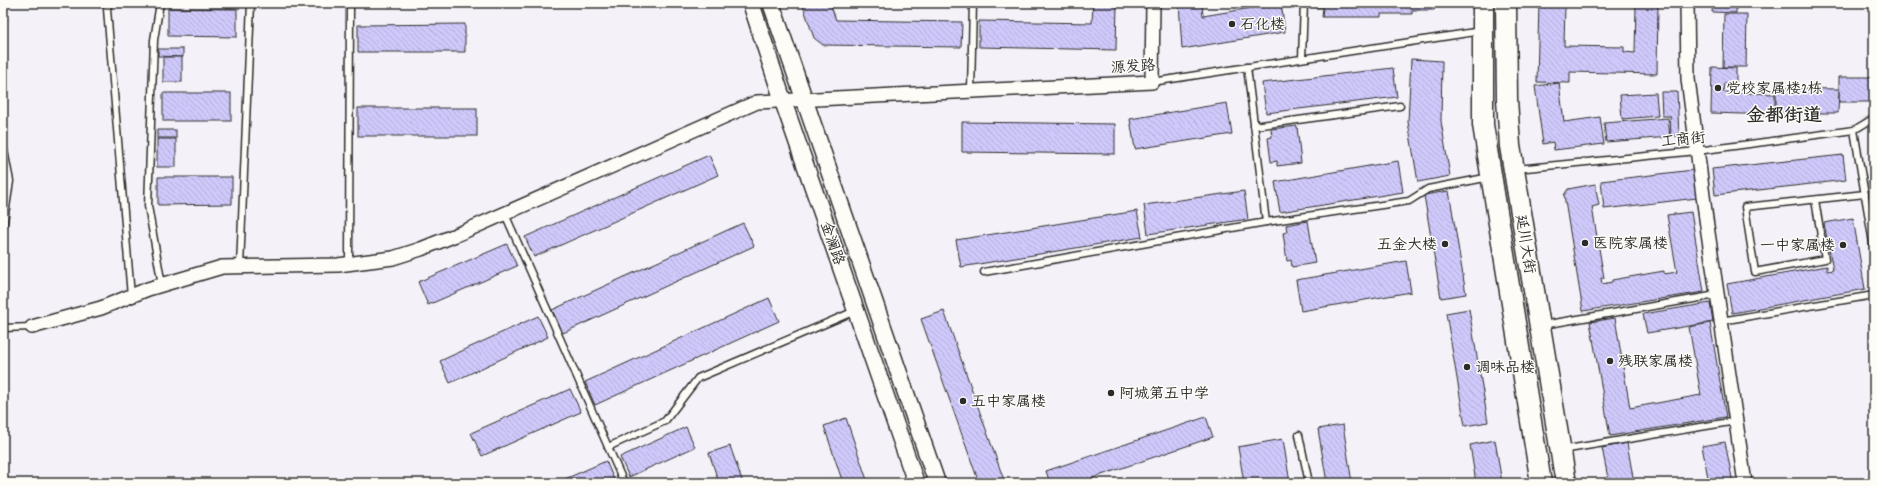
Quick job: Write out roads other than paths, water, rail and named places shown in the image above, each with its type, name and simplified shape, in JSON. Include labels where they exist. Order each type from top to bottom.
[{"type":"main road","name":"延川大街","points":[[1483,3],[1483,125],[1541,483]]},
{"type":"main road","name":"延川大街","points":[[1506,3],[1507,99],[1514,170],[1566,483]]},
{"type":"street","name":"金澜路","points":[[751,3],[783,101],[916,483]]},
{"type":"street","name":"金澜路","points":[[772,3],[804,100],[937,483]]},
{"type":"street","points":[[1152,82],[1153,3]]},
{"type":"street","points":[[1686,3],[1688,79],[1721,321],[1746,483]]},
{"type":"street","name":"源发路","points":[[32,327],[101,308],[162,285],[222,267],[349,264],[393,258],[421,249],[505,214],[757,102],[1152,82]]},
{"type":"lane","points":[[109,3],[107,9],[131,296]]},
{"type":"lane","points":[[160,3],[154,40],[148,206],[162,285]]},
{"type":"lane","points":[[240,267],[251,3]]},
{"type":"lane","points":[[349,264],[350,3]]},
{"type":"lane","points":[[971,91],[973,3]]},
{"type":"lane","points":[[1302,58],[1304,3]]},
{"type":"lane","name":"源发路","points":[[1152,82],[1482,30]]},
{"type":"lane","points":[[1247,67],[1266,222]]},
{"type":"lane","points":[[1254,126],[1400,106]]},
{"type":"lane","points":[[1874,118],[1854,130],[1874,249]]},
{"type":"lane","name":"工商街","points":[[1514,170],[1697,151],[1854,130]]},
{"type":"lane","points":[[3,149],[10,181],[3,228]]},
{"type":"lane","points":[[984,272],[1266,222],[1409,201],[1428,189],[1492,177]]},
{"type":"lane","points":[[1815,200],[1825,259],[1755,272],[1744,207],[1865,194]]},
{"type":"lane","points":[[505,214],[624,483]]},
{"type":"lane","points":[[1540,326],[1718,295]]},
{"type":"lane","points":[[1721,321],[1874,295]]},
{"type":"lane","points":[[608,447],[665,421],[698,378],[856,310]]},
{"type":"lane","points":[[3,328],[32,327]]},
{"type":"lane","points":[[1561,450],[1736,421]]},
{"type":"lane","points":[[1299,435],[1309,483]]},
{"type":"place","name":"石化楼","points":[[1232,24]]},
{"type":"place","name":"党校家属楼2栋","points":[[1718,88]]},
{"type":"place","name":"医院家属楼","points":[[1585,243]]},
{"type":"place","name":"五金大楼","points":[[1445,244]]},
{"type":"place","name":"一中家属楼","points":[[1843,245]]},
{"type":"place","name":"残联家属楼","points":[[1610,361]]},
{"type":"place","name":"调味品楼","points":[[1467,367]]},
{"type":"place","name":"阿城第五中学","points":[[1111,393]]},
{"type":"place","name":"五中家属楼","points":[[963,401]]},
{"type":"district","name":"金都街道","points":[[1784,114]]}]
